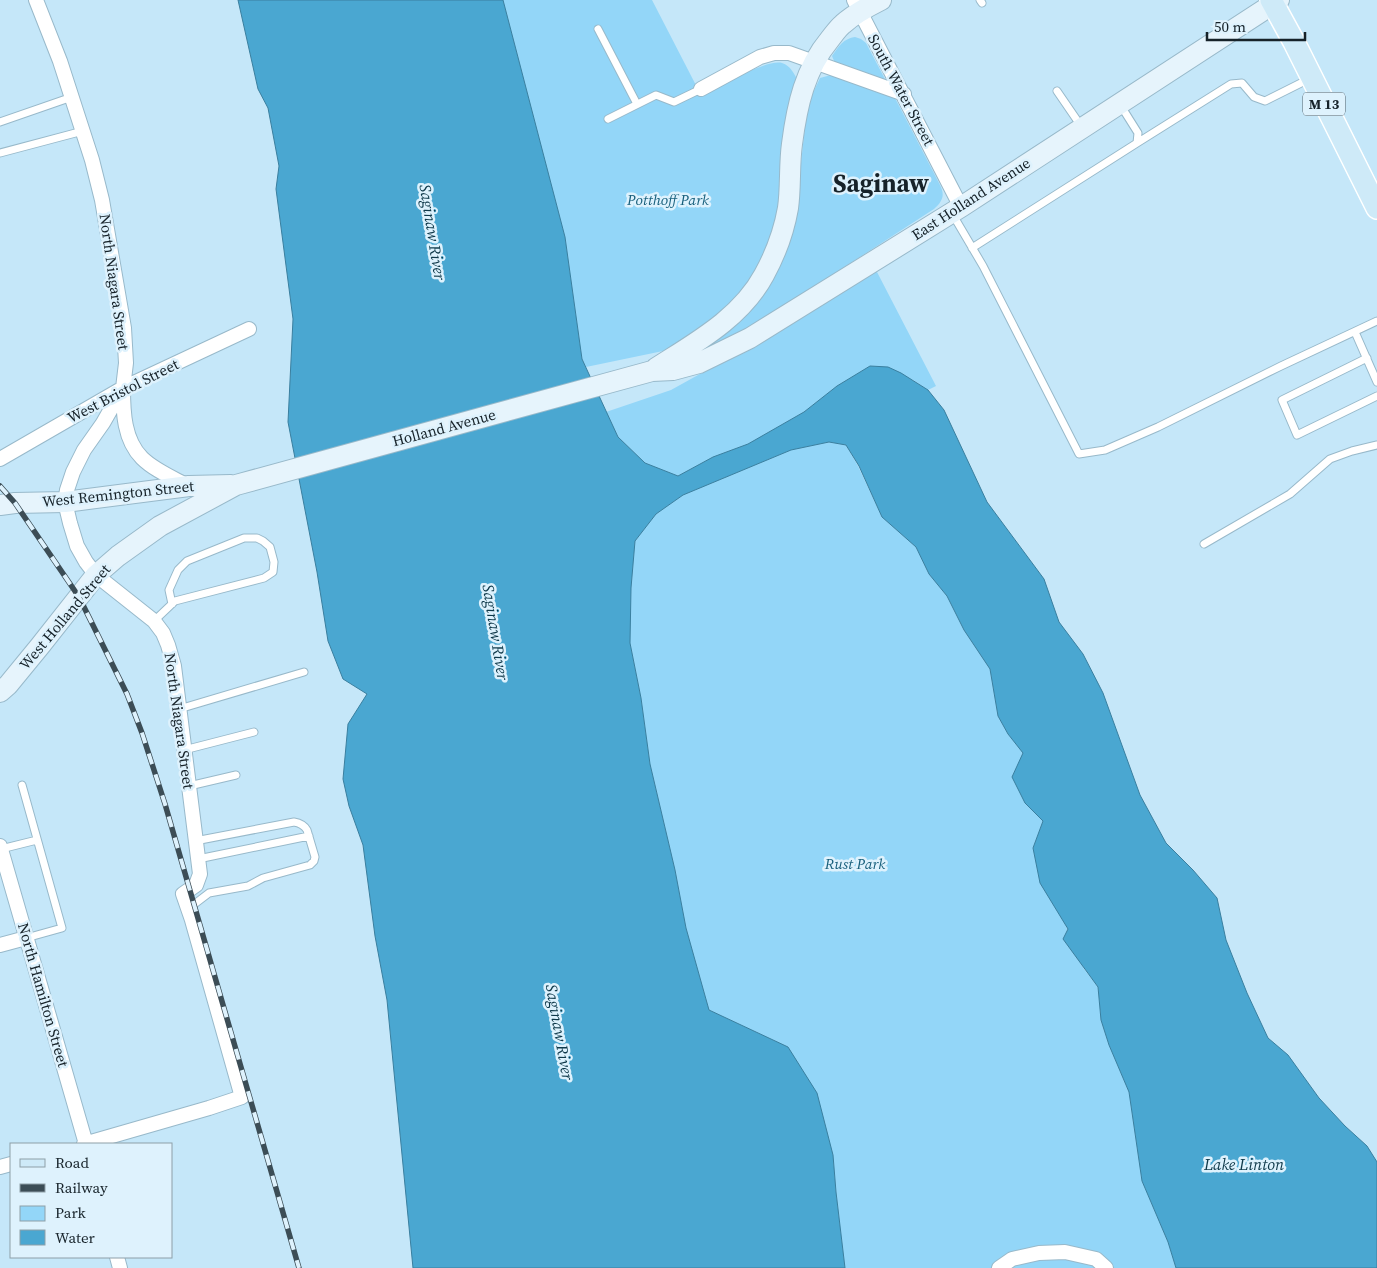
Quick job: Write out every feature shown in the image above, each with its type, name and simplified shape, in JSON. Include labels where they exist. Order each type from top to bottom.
[{"type":"main road","points":[[652,371],[704,338],[741,307],[763,277],[778,246],[788,209],[792,144],[799,102],[805,80],[826,44],[857,6],[881,0]]},
{"type":"main road","name":"M 13","points":[[1274,1],[1311,77],[1369,186],[1377,208]]},
{"type":"main road","name":"East Holland Avenue","points":[[652,371],[673,370],[699,363],[750,338],[956,210],[1274,1]]},
{"type":"main road","name":"Holland Avenue","points":[[236,485],[652,371]]},
{"type":"main road","name":"West Remington Street","points":[[0,505],[65,502],[189,486],[236,485]]},
{"type":"main road","name":"West Holland Street","points":[[0,692],[40,646],[96,575],[118,556],[160,526],[236,485]]},
{"type":"street","name":"North Niagara Street","points":[[36,0],[72,97],[92,160],[102,200],[124,328],[126,362],[124,388],[84,450],[67,490],[65,502],[77,546],[86,562],[96,575],[154,620],[163,633],[170,652],[174,666],[200,874],[196,885],[183,894],[242,1097],[88,1143]]},
{"type":"street","name":"South Water Street","points":[[857,6],[904,94],[956,210]]},
{"type":"street","points":[[701,89],[760,58],[774,53],[789,53],[904,94]]},
{"type":"street","name":"West Bristol Street","points":[[0,459],[124,388],[249,329]]},
{"type":"street","points":[[124,388],[125,420],[128,434],[135,450],[142,459],[153,467],[189,486]]},
{"type":"street","name":"North Hamilton Street","points":[[0,847],[85,1143]]},
{"type":"street","points":[[0,945],[26,938]]},
{"type":"street","points":[[1000,1268],[1012,1259],[1039,1253],[1065,1252],[1096,1259],[1106,1268]]},
{"type":"lane","points":[[598,29],[637,104]]},
{"type":"lane","points":[[972,248],[1231,84],[1242,83],[1254,97],[1265,101],[1311,77]]},
{"type":"lane","points":[[608,119],[656,95],[674,102],[701,89]]},
{"type":"lane","points":[[1058,91],[1082,127]]},
{"type":"lane","points":[[0,122],[72,97]]},
{"type":"lane","points":[[1120,103],[1138,133],[1137,143]]},
{"type":"lane","points":[[0,153],[82,131]]},
{"type":"lane","points":[[956,210],[972,248],[1079,454],[1105,450],[1158,427],[1377,321]]},
{"type":"lane","points":[[1356,332],[1377,382]]},
{"type":"lane","points":[[1367,358],[1282,400],[1298,435],[1377,396]]},
{"type":"lane","points":[[1204,544],[1290,494],[1330,459],[1377,445]]},
{"type":"lane","points":[[154,620],[172,604],[175,601],[264,578],[273,572],[274,562],[270,547],[257,538],[244,538],[187,561],[178,570],[169,590],[172,604]]},
{"type":"lane","points":[[179,709],[304,672]]},
{"type":"lane","points":[[184,750],[254,732]]},
{"type":"lane","points":[[189,786],[236,775]]},
{"type":"lane","points":[[22,785],[62,928],[26,938]]},
{"type":"lane","points":[[188,909],[208,893],[248,886],[263,878],[310,865],[315,857],[309,836],[304,826],[299,822],[195,841]]},
{"type":"lane","points":[[198,859],[309,836]]},
{"type":"lane","points":[[0,847],[37,840]]},
{"type":"green space","name":"Potthoff Park","points":[[503,0],[652,0],[701,95],[754,69],[775,63],[782,63],[788,66],[798,80],[776,219],[767,254],[738,298],[681,344],[663,351],[586,367],[582,359],[565,237]]},
{"type":"green space","points":[[855,37],[866,43],[885,79],[883,80],[835,63],[832,56],[837,49],[844,41]]},
{"type":"green space","points":[[831,75],[894,97],[941,187],[942,200],[934,209],[752,327],[694,355],[719,339],[750,311],[796,209],[806,117],[811,97],[820,78]]},
{"type":"green space","points":[[877,272],[936,386],[928,390],[913,380],[870,366],[837,386],[804,412],[748,444],[713,457],[678,476],[645,463],[618,437],[606,412],[671,390],[783,328],[872,273]]},
{"type":"green space","name":"Rust Park","points":[[829,442],[846,445],[882,517],[916,547],[929,574],[947,596],[964,630],[990,669],[998,716],[1008,734],[1023,753],[1025,803],[1043,821],[1033,848],[1084,969],[1098,987],[1101,1020],[1109,1045],[1129,1092],[1142,1181],[1168,1242],[1176,1268],[845,1268],[833,1155],[788,1047],[709,1010],[686,928],[675,870],[650,764],[641,698],[630,643],[631,588],[635,541],[656,514],[683,495],[791,450]]},
{"type":"water","points":[[238,0],[503,0],[565,237],[582,359],[618,437],[645,463],[678,476],[713,457],[748,444],[804,412],[837,386],[870,366],[888,367],[928,390],[944,410],[987,502],[1044,579],[1059,622],[1083,654],[1103,693],[1140,795],[1166,843],[1217,898],[1226,940],[1247,993],[1268,1038],[1288,1055],[1319,1098],[1367,1146],[1377,1162],[1377,1268],[1176,1268],[1168,1242],[1142,1181],[1129,1092],[1109,1045],[1101,1020],[1098,987],[1063,939],[1068,929],[1040,883],[1033,848],[1043,821],[1025,803],[1012,777],[1023,753],[1008,734],[998,716],[990,669],[964,630],[947,596],[929,574],[916,547],[882,517],[859,466],[846,445],[829,442],[791,450],[683,495],[656,514],[635,541],[631,588],[630,643],[641,698],[650,764],[675,870],[686,928],[709,1010],[788,1047],[817,1093],[833,1155],[845,1268],[413,1268],[387,1000],[375,936],[363,845],[349,806],[343,779],[348,724],[367,694],[343,679],[328,641],[317,572],[288,422],[293,319],[276,189],[279,166],[268,108],[258,89]]},
{"type":"railway","points":[[0,486],[15,503],[79,597],[127,694],[142,733],[165,804],[299,1268]]},
{"type":"district","name":"Saginaw","points":[[881,183]]},
{"type":"water label","name":"Saginaw River","points":[[433,232]]},
{"type":"water label","name":"Saginaw River","points":[[496,632]]},
{"type":"water label","name":"Saginaw River","points":[[560,1032]]},
{"type":"water label","name":"Lake Linton","points":[[1244,1164]]}]
